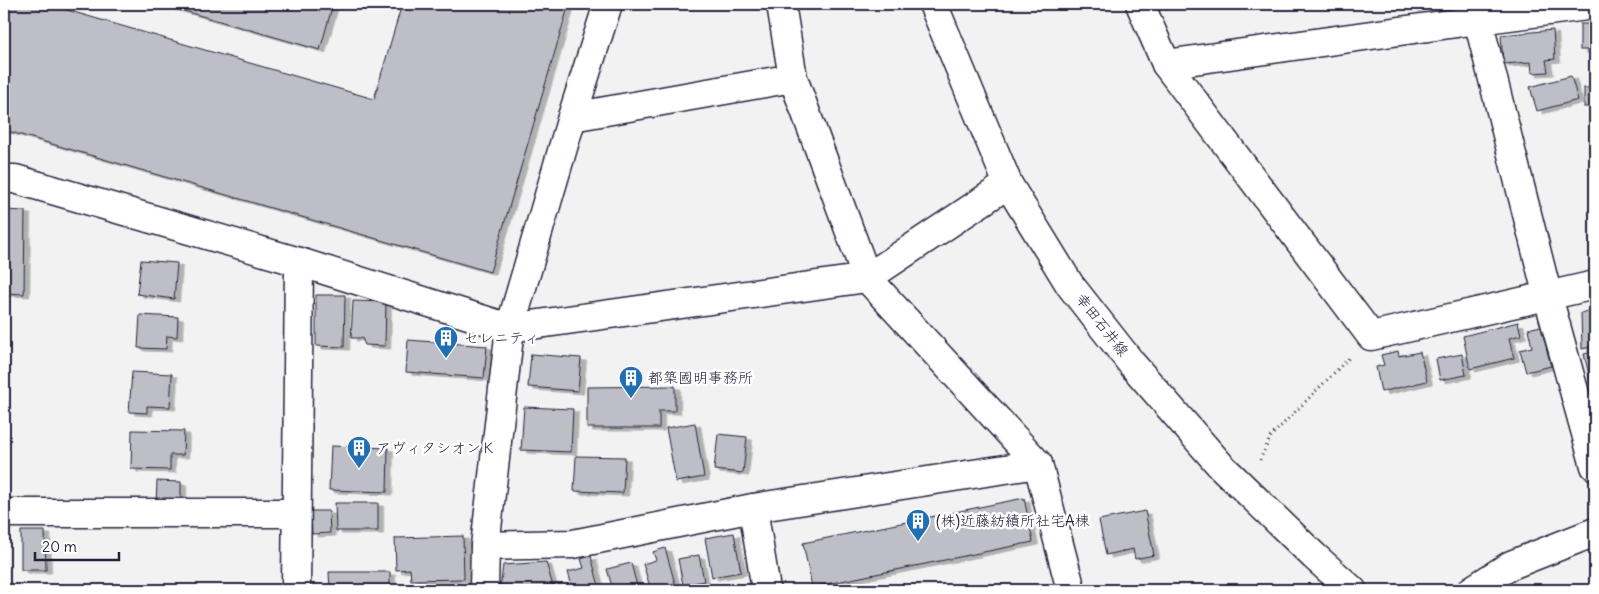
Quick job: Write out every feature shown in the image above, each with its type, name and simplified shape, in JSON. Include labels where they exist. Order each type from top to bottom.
[{"type":"street","points":[[484,590],[485,546],[510,328],[572,117],[608,4]]},
{"type":"street","points":[[781,4],[793,78],[868,278],[1038,464],[1070,590]]},
{"type":"street","name":"幸田石井線","points":[[933,4],[1008,184],[1070,285],[1132,364],[1221,466],[1352,590]]},
{"type":"street","points":[[1140,4],[1166,64],[1371,336],[1595,285]]},
{"type":"street","points":[[1166,64],[1595,5]]},
{"type":"street","points":[[1478,20],[1548,297],[1595,466]]},
{"type":"street","points":[[572,117],[793,78]]},
{"type":"street","points":[[4,178],[299,262],[510,328],[868,278],[1008,184]]},
{"type":"street","points":[[296,590],[299,262]]},
{"type":"street","points":[[485,546],[573,544],[753,508],[1038,464]]},
{"type":"street","points":[[753,508],[766,590]]},
{"type":"street","points":[[4,513],[296,513]]},
{"type":"street","points":[[1472,590],[1512,565],[1595,532]]},
{"type":"path","points":[[1260,460],[1271,436],[1371,336]]},
{"type":"building","points":[[4,4],[46,4],[374,99],[402,4],[569,4],[490,272],[4,130]]},
{"type":"building","points":[[160,4],[333,4],[320,50]]},
{"type":"building","points":[[1580,24],[1595,24],[1595,50],[1580,50]]},
{"type":"building","points":[[1553,30],[1555,59],[1546,60],[1548,72],[1532,73],[1531,62],[1503,64],[1501,35]]},
{"type":"building","points":[[1571,76],[1578,100],[1537,111],[1530,87]]},
{"type":"building","points":[[1584,88],[1595,88],[1595,107],[1584,107]]},
{"type":"building","points":[[4,210],[25,211],[24,294],[4,293]]},
{"type":"building","points":[[141,260],[177,263],[174,299],[137,294]]},
{"type":"building","points":[[316,295],[345,295],[344,347],[316,346]]},
{"type":"building","points":[[353,301],[386,302],[385,346],[365,345],[362,338],[351,338]]},
{"type":"building","points":[[1595,309],[1595,346],[1582,349],[1581,313]]},
{"type":"building","points":[[140,315],[178,317],[177,337],[167,336],[166,349],[138,348]]},
{"type":"building","points":[[1518,322],[1521,335],[1509,338],[1514,358],[1470,369],[1463,336]]},
{"type":"building","points":[[1541,326],[1551,366],[1526,372],[1520,350],[1532,347],[1528,329]]},
{"type":"building","name":"セレニティ","points":[[408,340],[487,346],[484,378],[406,372]]},
{"type":"building","points":[[1398,351],[1399,356],[1420,352],[1427,381],[1381,392],[1376,367],[1384,365],[1381,355]]},
{"type":"building","points":[[1595,352],[1595,387],[1592,388],[1584,354]]},
{"type":"building","points":[[531,354],[581,358],[578,391],[528,387]]},
{"type":"building","points":[[1462,354],[1466,375],[1440,380],[1436,359]]},
{"type":"building","points":[[132,372],[172,374],[170,407],[147,406],[147,413],[129,412]]},
{"type":"building","name":"都築國明事務所","points":[[675,386],[675,411],[659,411],[659,428],[587,428],[587,387]]},
{"type":"building","points":[[524,407],[573,409],[571,452],[521,450]]},
{"type":"building","points":[[695,423],[704,477],[676,482],[666,428]]},
{"type":"building","points":[[132,430],[184,431],[183,455],[170,455],[170,470],[131,469]]},
{"type":"building","points":[[718,434],[747,437],[743,473],[714,470]]},
{"type":"building","name":"アヴィタシオンＫ","points":[[331,446],[388,448],[387,492],[329,490]]},
{"type":"building","points":[[576,456],[625,457],[623,493],[574,491]]},
{"type":"building","points":[[157,481],[181,482],[181,505],[156,504]]},
{"type":"building","name":"(株)近藤紡績所社宅A棟","points":[[1024,498],[1033,542],[812,587],[803,543]]},
{"type":"building","points":[[335,503],[378,503],[378,531],[336,531]]},
{"type":"building","points":[[311,511],[329,511],[330,533],[312,534]]},
{"type":"building","points":[[1145,511],[1154,555],[1135,559],[1133,549],[1106,555],[1099,520]]},
{"type":"building","points":[[21,531],[45,531],[46,570],[21,570]]},
{"type":"building","points":[[734,533],[741,572],[712,577],[705,538]]},
{"type":"building","points":[[463,536],[464,579],[411,580],[410,569],[396,570],[395,538]]},
{"type":"building","points":[[665,548],[676,587],[665,590],[651,590],[643,564],[656,560],[653,552]]},
{"type":"building","points":[[699,555],[704,581],[683,585],[678,559]]},
{"type":"building","points":[[591,556],[600,590],[573,590],[568,572],[584,568],[581,559]]},
{"type":"building","points":[[546,562],[554,590],[500,590],[503,565]]},
{"type":"building","points":[[631,563],[638,590],[613,590],[607,569]]},
{"type":"building","points":[[329,572],[390,572],[390,590],[330,590]]},
{"type":"place","name":"セレニティ","points":[[446,359]]},
{"type":"place","name":"都築國明事務所","points":[[631,399]]},
{"type":"place","name":"アヴィタシオンＫ","points":[[359,469]]},
{"type":"place","name":"(株)近藤紡績所社宅A棟","points":[[918,542]]}]
